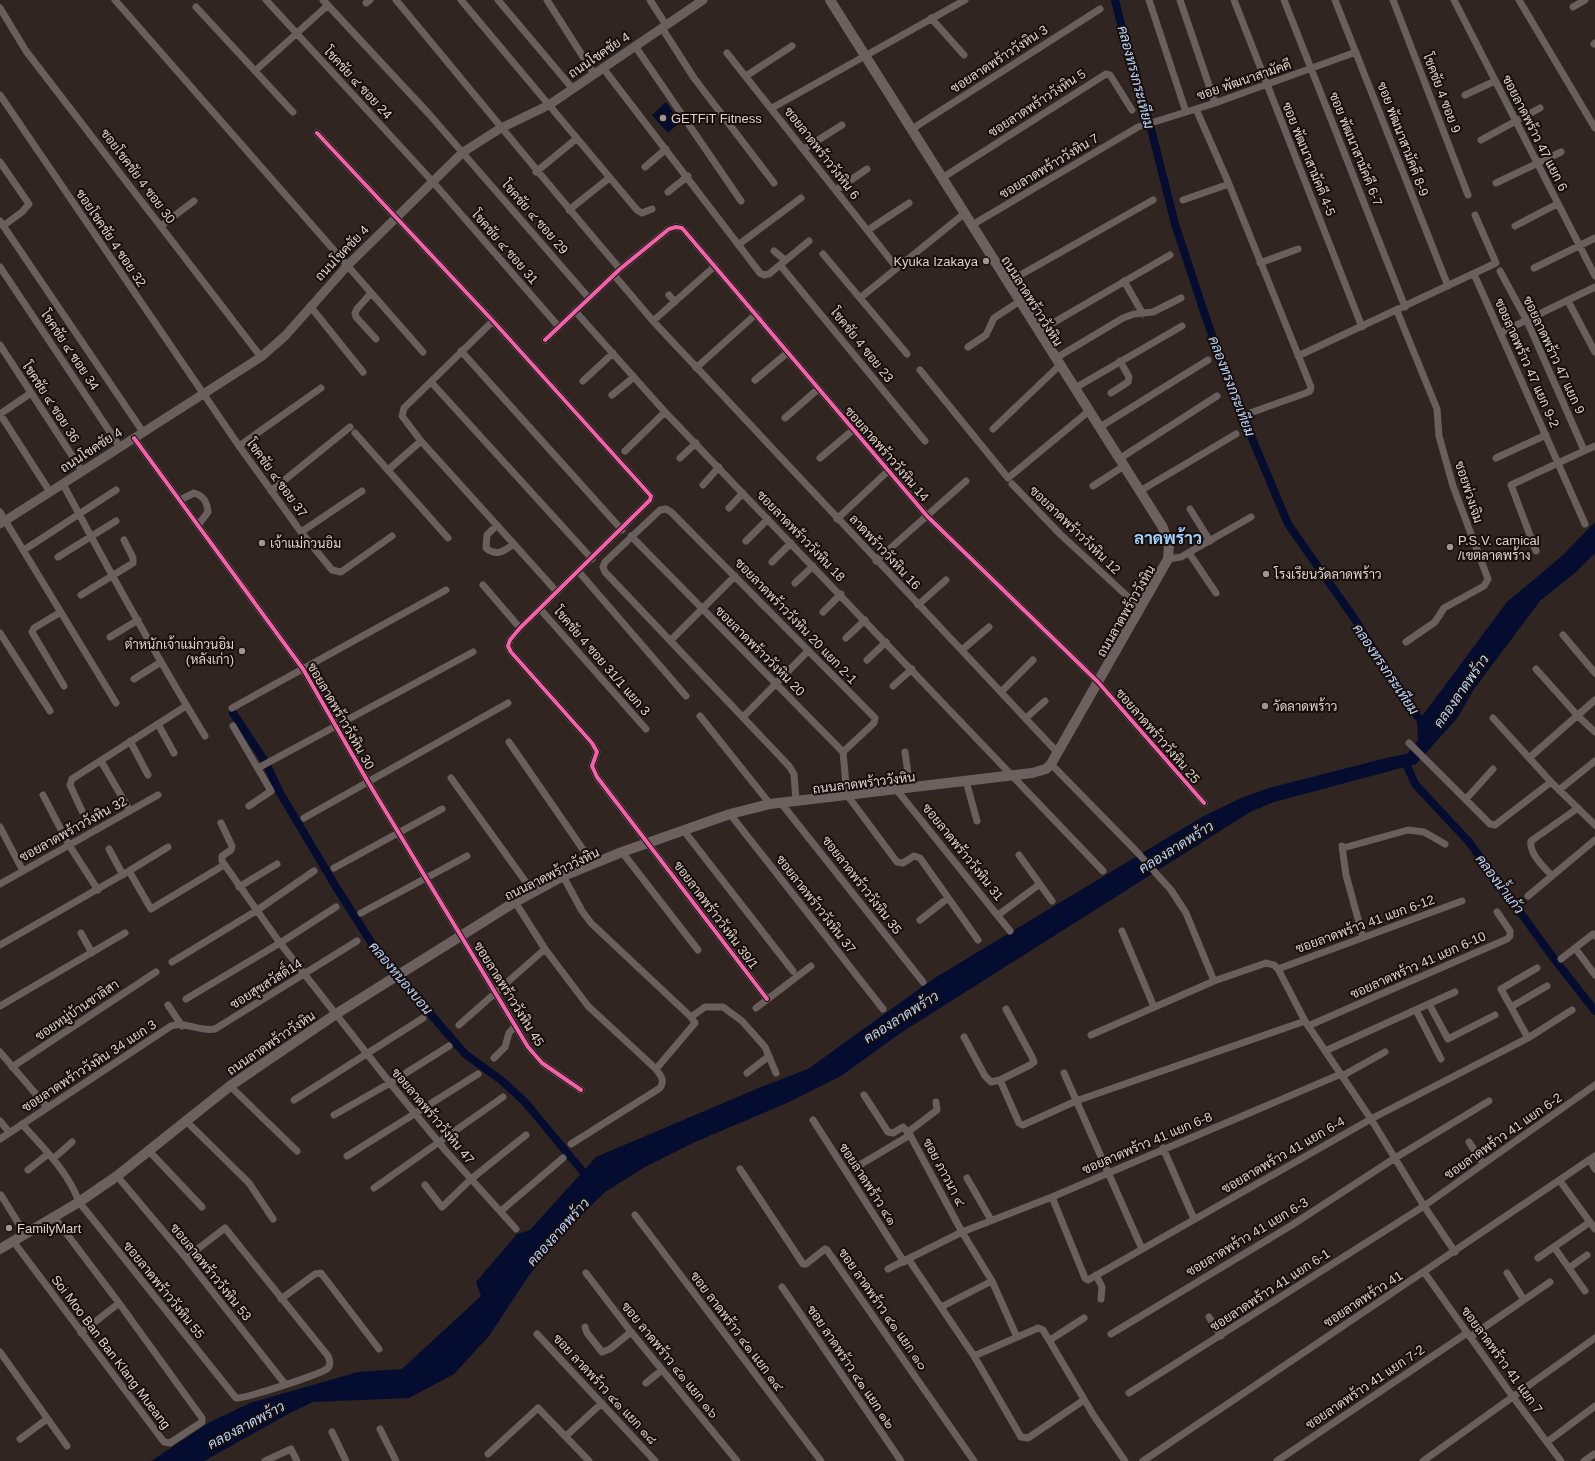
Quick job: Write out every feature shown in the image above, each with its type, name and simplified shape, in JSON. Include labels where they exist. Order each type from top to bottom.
[{"type":"main road","name":"ถนนลาดพร้าววังหิน","points":[[0,1248],[79,1202],[117,1176],[230,1086],[336,1014],[515,902],[563,876],[622,852],[730,814],[770,804],[1012,776],[1039,772],[1051,764],[1168,559],[1169,543],[1122,462],[830,0]]},
{"type":"street","points":[[115,0],[423,352]]},
{"type":"street","name":"โชคชัย ๔ ซอย 24","points":[[266,0],[433,182]]},
{"type":"street","points":[[396,0],[536,172],[620,269],[588,297],[545,340]]},
{"type":"street","points":[[461,0],[637,210],[642,213],[652,209]]},
{"type":"street","points":[[498,0],[572,89]]},
{"type":"street","points":[[547,0],[594,74]]},
{"type":"street","points":[[650,0],[698,84],[774,183]]},
{"type":"street","name":"ถนนโชคชัย 4","points":[[3,523],[261,356],[285,336],[347,266],[463,152],[501,128],[549,104],[701,0]]},
{"type":"street","points":[[772,108],[965,0]]},
{"type":"street","points":[[1149,0],[1186,112]]},
{"type":"street","points":[[1180,0],[1215,103]]},
{"type":"street","name":"ซอย พัฒนาสามัคคี 4-5","points":[[1234,0],[1362,327]]},
{"type":"street","name":"ซอย พัฒนาสามัคคี 6-7","points":[[1284,0],[1405,307]]},
{"type":"street","name":"ซอย พัฒนาสามัคคี 8-9","points":[[1335,0],[1448,286]]},
{"type":"street","name":"โชคชัย 4 ซอย 9","points":[[1393,0],[1468,195]]},
{"type":"street","name":"ซอยลาดพร้าว 47 แยก 6","points":[[1454,0],[1595,276]]},
{"type":"street","points":[[1519,0],[1595,128]]},
{"type":"street","points":[[1573,7],[1585,0]]},
{"type":"street","points":[[255,71],[296,34],[326,3]]},
{"type":"street","name":"โชคชัย ๔ ซอย 29","points":[[326,3],[463,152],[588,297]]},
{"type":"street","name":"ซอยโชคชัย 4 ซอย 30","points":[[0,8],[26,51],[261,356]]},
{"type":"street","points":[[196,8],[293,112]]},
{"type":"street","name":"ซอยลาดพร้าววังหิน 3","points":[[912,129],[1100,9]]},
{"type":"street","points":[[931,18],[964,55]]},
{"type":"street","points":[[635,46],[741,201]]},
{"type":"street","points":[[746,76],[792,46]]},
{"type":"street","name":"ซอย พัฒนาสามัคคี","points":[[1138,127],[1215,103],[1356,52]]},
{"type":"street","name":"ซอยลาดพร้าววังหิน 6","points":[[727,53],[897,268]]},
{"type":"street","points":[[602,68],[688,176],[760,273],[764,275],[782,263],[808,241]]},
{"type":"street","name":"ซอยลาดพร้าววังหิน 5","points":[[942,178],[1106,74],[1110,75],[1132,110]]},
{"type":"street","points":[[1465,95],[1495,81]]},
{"type":"street","name":"ซอยโชคชัย 4 ซอย 32","points":[[0,95],[202,394]]},
{"type":"street","points":[[1481,140],[1540,108]]},
{"type":"street","points":[[1196,109],[1229,184],[1311,387],[1310,391],[1250,413]]},
{"type":"street","points":[[804,149],[842,125]]},
{"type":"street","name":"ซอยลาดพร้าววังหิน 7","points":[[972,225],[1138,127]]},
{"type":"street","points":[[316,133],[493,321],[402,412],[402,416],[408,426],[421,441],[557,592]]},
{"type":"street","points":[[536,172],[576,139]]},
{"type":"street","points":[[645,167],[666,150]]},
{"type":"street","points":[[1496,183],[1561,152]]},
{"type":"street","points":[[0,162],[29,204],[22,212],[2,223],[143,432]]},
{"type":"street","points":[[836,190],[867,169]]},
{"type":"street","points":[[668,192],[688,176]]},
{"type":"street","points":[[569,210],[609,178]]},
{"type":"street","name":"โชคชัย ๔ ซอย 31","points":[[433,182],[559,327]]},
{"type":"street","points":[[1183,200],[1229,184]]},
{"type":"street","points":[[738,245],[801,198]]},
{"type":"street","points":[[1008,282],[1153,200]]},
{"type":"street","points":[[161,226],[194,201]]},
{"type":"street","points":[[868,230],[909,203]]},
{"type":"street","points":[[1515,226],[1557,204]]},
{"type":"street","points":[[860,298],[965,214]]},
{"type":"street","points":[[1298,356],[1397,311],[1496,263],[1475,215]]},
{"type":"street","name":"ซอยลาดพร้าววังหิน 14","points":[[620,269],[669,229],[676,227],[682,228],[927,516],[1098,682]]},
{"type":"street","points":[[1534,268],[1595,238]]},
{"type":"street","points":[[1260,263],[1298,249]]},
{"type":"street","name":"โชคชัย 4 ซอย 23","points":[[774,251],[782,263],[925,441]]},
{"type":"street","points":[[823,254],[906,354]]},
{"type":"street","points":[[1039,331],[1170,255]]},
{"type":"street","points":[[653,321],[715,266]]},
{"type":"street","name":"โชคชัย ๔ ซอย 34","points":[[0,267],[120,447]]},
{"type":"street","name":"ซอยลาดพร้าว 47 แยก 9","points":[[1500,271],[1527,321],[1584,450]]},
{"type":"street","name":"ซอยลาดพร้าว 47 แยก 9-2","points":[[1474,274],[1585,524]]},
{"type":"street","name":"ลาดพร้าววังหิน 16","points":[[614,275],[696,368],[1057,752]]},
{"type":"street","points":[[1124,281],[1143,314]]},
{"type":"street","points":[[1500,333],[1568,301],[1595,286]]},
{"type":"street","points":[[371,293],[357,308],[355,313],[356,318],[376,339]]},
{"type":"street","points":[[669,295],[675,302]]},
{"type":"street","points":[[993,429],[1058,362],[1123,318],[1134,314],[1153,312],[1180,298]]},
{"type":"street","points":[[968,347],[986,335],[994,318],[1020,301]]},
{"type":"street","points":[[1568,301],[1595,352]]},
{"type":"street","points":[[310,306],[363,372]]},
{"type":"street","name":"ซอยลาดพร้าววังหิน 18","points":[[575,311],[665,412],[841,594],[1103,871]]},
{"type":"street","name":"ซอยพ่วงเจิม","points":[[1397,311],[1437,409],[1440,436],[1454,486],[1488,579],[1484,586],[1444,608],[1436,622],[1406,642]]},
{"type":"street","points":[[696,368],[756,314]]},
{"type":"street","name":"ซอยลาดพร้าววังหิน 39/1","points":[[493,321],[651,496],[650,500],[622,530],[520,628],[510,640],[508,646],[511,652],[592,743],[597,752],[593,760],[593,771],[767,999]]},
{"type":"street","points":[[1075,388],[1182,326]]},
{"type":"street","name":"โชคชัย ๔ ซอย 36","points":[[0,345],[82,471]]},
{"type":"street","points":[[461,352],[622,530]]},
{"type":"street","points":[[583,381],[613,353]]},
{"type":"street","points":[[755,380],[787,353]]},
{"type":"street","points":[[1100,427],[1208,360]]},
{"type":"street","points":[[1111,393],[1128,382],[1129,377],[1120,361]]},
{"type":"street","name":"ซอยลาดพร้าววังหิน 12","points":[[920,370],[1010,481],[1060,534],[1140,608]]},
{"type":"street","points":[[612,396],[634,377]]},
{"type":"street","points":[[431,382],[592,559]]},
{"type":"street","points":[[239,446],[321,388]]},
{"type":"street","points":[[785,418],[818,389]]},
{"type":"street","points":[[31,393],[0,414],[50,492]]},
{"type":"street","name":"โชคชัย ๔ ซอย 37","points":[[202,394],[301,532],[332,570],[341,572],[392,536]]},
{"type":"street","points":[[1093,486],[1122,462],[1217,396]]},
{"type":"street","points":[[1010,481],[1089,410]]},
{"type":"street","points":[[625,451],[665,412]]},
{"type":"street","points":[[271,491],[350,427]]},
{"type":"street","points":[[820,458],[853,430]]},
{"type":"street","points":[[355,433],[448,538]]},
{"type":"street","points":[[1140,491],[1236,434]]},
{"type":"street","points":[[1496,458],[1546,434]]},
{"type":"street","name":"ซอยลาดพร้าววังหิน 30","points":[[134,438],[302,669],[368,782],[461,935]]},
{"type":"street","points":[[388,470],[421,441]]},
{"type":"street","points":[[680,458],[696,443]]},
{"type":"street","points":[[1536,551],[1511,485],[1558,461],[1595,446]]},
{"type":"street","points":[[703,485],[719,467]]},
{"type":"street","points":[[837,518],[888,471]]},
{"type":"street","points":[[876,561],[966,481]]},
{"type":"street","points":[[63,484],[112,576],[186,706],[205,736]]},
{"type":"street","points":[[24,550],[116,490]]},
{"type":"street","points":[[301,532],[362,491]]},
{"type":"street","points":[[180,500],[194,493],[200,494],[206,501],[208,512],[198,524]]},
{"type":"street","points":[[729,508],[744,493]]},
{"type":"street","name":"ซอยลาดพร้าววังหิน 20 แยก 2-1","points":[[631,536],[660,510],[666,508],[735,576],[876,720],[843,752]]},
{"type":"street","points":[[1190,509],[1210,541]]},
{"type":"street","points":[[0,512],[3,523],[24,550],[116,703]]},
{"type":"street","points":[[1168,559],[1181,557],[1189,553],[1251,517]]},
{"type":"street","points":[[746,541],[768,519]]},
{"type":"street","points":[[58,557],[116,521]]},
{"type":"street","points":[[497,525],[487,535],[486,548],[491,552],[497,553],[504,552],[514,544]]},
{"type":"street","points":[[631,536],[605,562],[603,567],[605,572],[744,716],[789,766],[794,774],[796,801]]},
{"type":"street","name":"ซอยลาดพร้าววังหิน 20","points":[[631,536],[843,752]]},
{"type":"street","points":[[81,595],[132,563],[134,560],[124,540]]},
{"type":"street","points":[[772,562],[791,543]]},
{"type":"street","points":[[1189,553],[1216,593]]},
{"type":"street","points":[[795,583],[813,566]]},
{"type":"street","points":[[579,572],[686,696]]},
{"type":"street","points":[[671,640],[735,576]]},
{"type":"street","points":[[918,605],[946,580]]},
{"type":"street","points":[[483,585],[520,628]]},
{"type":"street","points":[[232,708],[446,590]]},
{"type":"street","points":[[823,612],[841,594]]},
{"type":"street","name":"โชคชัย 4 ซอย 31/1 แยก 3","points":[[540,608],[646,729]]},
{"type":"street","points":[[61,612],[34,628],[32,632],[64,686]]},
{"type":"street","points":[[110,637],[138,620]]},
{"type":"street","points":[[846,638],[865,620]]},
{"type":"street","points":[[962,650],[989,627]]},
{"type":"street","points":[[0,633],[50,712]]},
{"type":"street","points":[[1563,635],[1595,673]]},
{"type":"street","points":[[867,660],[886,642]]},
{"type":"street","points":[[744,716],[808,651]]},
{"type":"street","points":[[264,764],[473,652]]},
{"type":"street","points":[[1001,692],[1033,660]]},
{"type":"street","points":[[134,679],[161,662]]},
{"type":"street","points":[[893,686],[912,669]]},
{"type":"street","points":[[1536,669],[1578,716],[1595,732]]},
{"type":"street","name":"ซอยลาดพร้าววังหิน 25","points":[[1098,682],[1204,803]]},
{"type":"street","points":[[1529,758],[1595,700]]},
{"type":"street","points":[[1026,718],[1045,701]]},
{"type":"street","points":[[304,818],[508,703]]},
{"type":"street","points":[[82,810],[70,782],[186,706]]},
{"type":"street","points":[[700,716],[770,804]]},
{"type":"street","points":[[1493,718],[1551,782],[1595,825]]},
{"type":"street","points":[[158,724],[174,753]]},
{"type":"street","points":[[233,726],[264,764],[271,791],[249,806]]},
{"type":"street","points":[[130,742],[148,775]]},
{"type":"street","points":[[509,742],[593,864]]},
{"type":"street","points":[[1409,743],[1490,824],[1495,824],[1551,782]]},
{"type":"street","points":[[843,752],[847,795],[897,862],[902,864],[914,856],[920,858],[978,940]]},
{"type":"street","points":[[905,752],[910,788]]},
{"type":"street","points":[[102,761],[130,811]]},
{"type":"street","points":[[1559,790],[1595,761]]},
{"type":"street","points":[[1051,764],[1137,852],[1171,890],[1186,913],[1214,981]]},
{"type":"street","points":[[1466,799],[1493,769]]},
{"type":"street","points":[[451,778],[533,892]]},
{"type":"street","points":[[966,781],[977,821]]},
{"type":"street","name":"ซอยลาดพร้าววังหิน 31","points":[[896,789],[1010,931]]},
{"type":"street","points":[[43,795],[69,845],[98,890]]},
{"type":"street","name":"ซอยลาดพร้าววังหิน 32","points":[[0,884],[158,795]]},
{"type":"street","name":"ซอยลาดพร้าววังหิน 35","points":[[781,803],[923,982]]},
{"type":"street","points":[[1552,876],[1530,847],[1531,841],[1578,808]]},
{"type":"street","points":[[334,868],[442,809]]},
{"type":"street","name":"ซอยลาดพร้าววังหิน 37","points":[[730,814],[883,1009]]},
{"type":"street","points":[[221,823],[232,846],[231,850],[222,858],[224,865],[280,943],[336,1014]]},
{"type":"street","points":[[0,827],[23,871]]},
{"type":"street","points":[[684,830],[793,971]]},
{"type":"street","points":[[1363,937],[1346,875],[1343,847],[1408,830],[1424,832],[1445,844]]},
{"type":"street","points":[[1528,896],[1595,840]]},
{"type":"street","points":[[0,945],[98,890],[168,847]]},
{"type":"street","points":[[109,850],[151,909],[224,865]]},
{"type":"street","points":[[622,852],[698,950]]},
{"type":"street","points":[[361,913],[467,856]]},
{"type":"street","points":[[1019,856],[1052,901]]},
{"type":"street","points":[[239,887],[277,864]]},
{"type":"street","points":[[172,962],[256,911],[314,871]]},
{"type":"street","points":[[563,876],[582,911],[591,922],[691,1017],[695,1023],[656,1069]]},
{"type":"street","points":[[998,916],[1040,884]]},
{"type":"street","points":[[920,920],[948,898]]},
{"type":"street","name":"ซอยลาดพร้าว 41 แยก 6-12","points":[[1278,969],[1462,901]]},
{"type":"street","points":[[515,902],[545,949],[592,1009],[656,1069],[663,1078],[660,1088],[571,1144]]},
{"type":"street","points":[[186,999],[280,943],[336,907]]},
{"type":"street","name":"ซอยลาดพร้าว 41 แยก 6-10","points":[[1307,1023],[1507,940],[1510,936],[1510,931],[1497,912]]},
{"type":"street","points":[[1122,931],[1154,1007]]},
{"type":"street","points":[[81,933],[92,953]]},
{"type":"street","points":[[0,1006],[125,933]]},
{"type":"street","points":[[1561,959],[1594,934]]},
{"type":"street","name":"ซอยลาดพร้าววังหิน 45","points":[[461,935],[528,1047],[542,1063],[581,1090]]},
{"type":"street","name":"ซอยสุขสวัสดิ์14","points":[[171,1026],[210,1030],[215,1029],[357,942]]},
{"type":"street","points":[[1575,948],[1595,975]]},
{"type":"street","points":[[459,1025],[545,949]]},
{"type":"street","points":[[1091,1035],[1214,981],[1266,963],[1274,965],[1278,969],[1307,1023],[1371,1119],[1424,1206],[1455,1252]]},
{"type":"street","points":[[756,1008],[811,966]]},
{"type":"street","points":[[1528,1038],[1501,989],[1536,968]]},
{"type":"street","name":"ซอยหมู่บ้านชาลิสา","points":[[12,1067],[156,972]]},
{"type":"street","points":[[1511,1007],[1547,986]]},
{"type":"street","points":[[1325,1051],[1454,992]]},
{"type":"street","points":[[168,1004],[182,1026]]},
{"type":"street","points":[[1429,1004],[1448,1039],[1495,1015]]},
{"type":"street","points":[[691,1017],[705,1007],[723,1007],[742,1021],[765,1047],[776,1073]]},
{"type":"street","points":[[964,1037],[988,1080],[991,1082],[1000,1080],[1034,1062],[1006,1009]]},
{"type":"street","points":[[1416,1010],[1441,1059]]},
{"type":"street","name":"ซอยลาดพร้าว 41 แยก 6-4","points":[[1096,1275],[1371,1119],[1528,1038],[1572,1010]]},
{"type":"street","name":"ซอยลาดพร้าววังหิน 47","points":[[336,1014],[390,1083],[470,1180],[501,1211],[516,1229]]},
{"type":"street","points":[[294,1100],[423,1018]]},
{"type":"street","points":[[1000,1080],[1019,1123],[1022,1124],[1076,1101],[1307,1023]]},
{"type":"street","name":"ซอยลาดพร้าววังหิน 34 แยก 3","points":[[0,1139],[171,1026]]},
{"type":"street","points":[[494,1058],[505,1048],[509,1033],[515,1026]]},
{"type":"street","points":[[334,1114],[390,1083],[449,1046]]},
{"type":"street","points":[[0,1052],[47,1107]]},
{"type":"street","name":"ซอยลาดพร้าว 41 แยก 6-8","points":[[907,1261],[962,1232],[1052,1197],[1163,1148],[1341,1075],[1385,1052]]},
{"type":"street","points":[[747,1073],[769,1056]]},
{"type":"street","points":[[1064,1073],[1142,1249]]},
{"type":"street","points":[[347,1156],[478,1074]]},
{"type":"street","name":"ซอยลาดพร้าว 41 แยก 6-2","points":[[1424,1206],[1595,1085]]},
{"type":"street","points":[[230,1086],[297,1151]]},
{"type":"street","points":[[864,1095],[888,1132],[893,1133],[903,1127],[909,1133],[937,1110],[936,1102]]},
{"type":"street","points":[[374,1188],[438,1141],[503,1097]]},
{"type":"street","name":"ซอยลาดพร้าว 41 แยก 6-3","points":[[1111,1334],[1292,1225],[1395,1158],[1489,1101]]},
{"type":"street","name":"ซอยลาดพร้าว ๔๑","points":[[813,1120],[907,1261],[942,1307],[974,1356],[1019,1434],[1024,1438],[1028,1438],[1084,1400]]},
{"type":"street","points":[[0,1121],[9,1132]]},
{"type":"street","points":[[186,1121],[249,1183],[273,1219]]},
{"type":"street","name":"ซอยลาดพร้าววังหิน 55","points":[[22,1124],[60,1167],[76,1193],[79,1202],[231,1393],[240,1398],[285,1384]]},
{"type":"street","name":"ซอย ภาวนา ๔","points":[[858,1166],[909,1133],[962,1232],[992,1281],[1017,1337]]},
{"type":"street","points":[[425,1185],[442,1207],[470,1180],[526,1135]]},
{"type":"street","points":[[28,1170],[72,1142]]},
{"type":"street","points":[[1469,1142],[1483,1164]]},
{"type":"street","points":[[1163,1148],[1194,1219]]},
{"type":"street","points":[[149,1151],[202,1207]]},
{"type":"street","points":[[501,1211],[563,1158]]},
{"type":"street","points":[[1592,1158],[1595,1169]]},
{"type":"street","name":"ซอยลาดพร้าว 41","points":[[1143,1461],[1241,1393],[1455,1252],[1592,1158]]},
{"type":"street","name":"ซอย ลาดพร้าว ๔๑ แยก ๑๐","points":[[740,1169],[803,1264],[806,1264],[827,1250],[974,1461]]},
{"type":"street","name":"ซอยลาดพร้าววังหิน 53","points":[[117,1176],[186,1258],[285,1384]]},
{"type":"street","points":[[967,1178],[991,1220]]},
{"type":"street","points":[[1560,1181],[1595,1229]]},
{"type":"street","points":[[1,1195],[25,1234]]},
{"type":"street","points":[[1052,1197],[1085,1278],[1088,1280],[1096,1275],[1102,1287],[1101,1299]]},
{"type":"street","name":"ซอยลาดพร้าว 41 แยก 6-1","points":[[1128,1393],[1221,1336],[1424,1206]]},
{"type":"street","name":"ซอย ลาดพร้าว ๔๑ แยก ๑๔","points":[[635,1215],[821,1461]]},
{"type":"street","name":"Soi Moo Ban Ban Klang Mueang","points":[[13,1241],[164,1442],[170,1443],[202,1420],[119,1303],[54,1217]]},
{"type":"street","points":[[1538,1258],[1590,1222]]},
{"type":"street","points":[[186,1258],[225,1228],[328,1356],[330,1362],[326,1369],[285,1384]]},
{"type":"street","points":[[1554,1247],[1585,1291]]},
{"type":"street","points":[[1569,1268],[1587,1255]]},
{"type":"street","points":[[888,1269],[907,1261]]},
{"type":"street","name":"ซอยลาดพร้าว 41 แยก 7","points":[[1424,1272],[1513,1397],[1561,1461]]},
{"type":"street","points":[[281,1299],[315,1274],[321,1273],[379,1349]]},
{"type":"street","name":"ซอย ลาดพร้าว ๔๑ แยก ๑๖","points":[[586,1273],[631,1332],[737,1461]]},
{"type":"street","points":[[1507,1273],[1524,1300]]},
{"type":"street","points":[[942,1307],[992,1281]]},
{"type":"street","name":"ซอยลาดพร้าว 41 แยก 7-2","points":[[1277,1461],[1550,1282]]},
{"type":"street","name":"ซอย ลาดพร้าว ๔๑ แยก ๑๒","points":[[782,1286],[901,1461]]},
{"type":"street","points":[[81,1333],[119,1303]]},
{"type":"street","points":[[1209,1317],[1221,1336]]},
{"type":"street","points":[[1050,1340],[1084,1318]]},
{"type":"street","points":[[585,1327],[587,1333],[602,1352],[610,1349],[631,1332]]},
{"type":"street","points":[[974,1356],[1038,1328],[1043,1330],[1084,1400],[1125,1461]]},
{"type":"street","name":"ซอย ลาดพร้าว ๔๑ แยก ๑๘","points":[[536,1334],[655,1461]]},
{"type":"street","points":[[1423,1461],[1595,1338]]},
{"type":"street","points":[[0,1352],[67,1446]]},
{"type":"street","points":[[646,1383],[662,1370]]},
{"type":"street","points":[[566,1436],[602,1403]]},
{"type":"street","points":[[1547,1442],[1595,1406]]},
{"type":"street","points":[[488,1454],[538,1408],[589,1461]]},
{"type":"street","points":[[20,1439],[47,1419]]},
{"type":"street","points":[[380,1429],[396,1461]]},
{"type":"street","points":[[332,1432],[346,1461]]},
{"type":"street","points":[[265,1461],[291,1449],[297,1461]]},
{"type":"street","points":[[1584,1461],[1594,1454]]},
{"type":"water","points":[[666,102],[680,122],[668,133],[652,115]]},
{"type":"water","name":"คลองลาดพร้าว","points":[[1595,522],[1595,553],[1576,572],[1540,601],[1474,689],[1458,717],[1416,764],[1274,802],[1250,812],[899,1034],[841,1076],[789,1102],[695,1142],[645,1167],[605,1192],[556,1240],[528,1277],[489,1336],[454,1374],[409,1398],[313,1402],[290,1413],[204,1461],[151,1461],[210,1422],[250,1403],[358,1372],[402,1369],[481,1296],[476,1282],[517,1234],[530,1230],[596,1157],[766,1085],[808,1069],[933,979],[1202,817],[1241,798],[1269,788],[1407,754],[1418,740],[1417,723],[1507,602],[1563,555]]},
{"type":"waterway","name":"คลองทรงกระเทียม","points":[[1115,0],[1125,40],[1147,113],[1175,224],[1205,315],[1230,386],[1288,524],[1354,618],[1401,693],[1426,728]]},
{"type":"waterway","name":"คลองหนองบอน","points":[[233,713],[266,763],[279,791],[336,887],[378,953],[465,1054],[501,1080],[525,1102],[589,1179]]},
{"type":"waterway","name":"คลองน้ำแก้ว","points":[[1404,759],[1415,784],[1469,842],[1552,956],[1595,1011]]},
{"type":"cycle path","points":[[317,133],[493,321],[651,496],[650,500],[520,628],[510,640],[508,646],[511,652],[592,743],[597,752],[592,766],[597,777],[767,999]]},
{"type":"cycle path","points":[[545,340],[620,269],[669,229],[676,227],[682,228],[927,516],[1098,682],[1204,803]]},
{"type":"cycle path","points":[[134,438],[303,669],[368,782],[528,1047],[542,1063],[581,1090]]},
{"type":"place","name":"GETFiT Fitness","points":[[663,118]]},
{"type":"place","name":"Kyuka Izakaya","points":[[986,261]]},
{"type":"place","name":"เจ้าแม่กวนอิม","points":[[262,543]]},
{"type":"place","name":"P.S.V. camical /เขตลาดพร้าง","points":[[1450,547]]},
{"type":"place","name":"โรงเรียนวัดลาดพร้าว","points":[[1266,574]]},
{"type":"place","name":"ตำหนักเจ้าแม่กวนอิม (หลังเก่า)","points":[[242,651]]},
{"type":"place","name":"วัดลาดพร้าว","points":[[1265,706]]},
{"type":"place","name":"FamilyMart","points":[[9,1228]]},
{"type":"district","name":"ลาดพร้าว","points":[[1168,538]]}]
